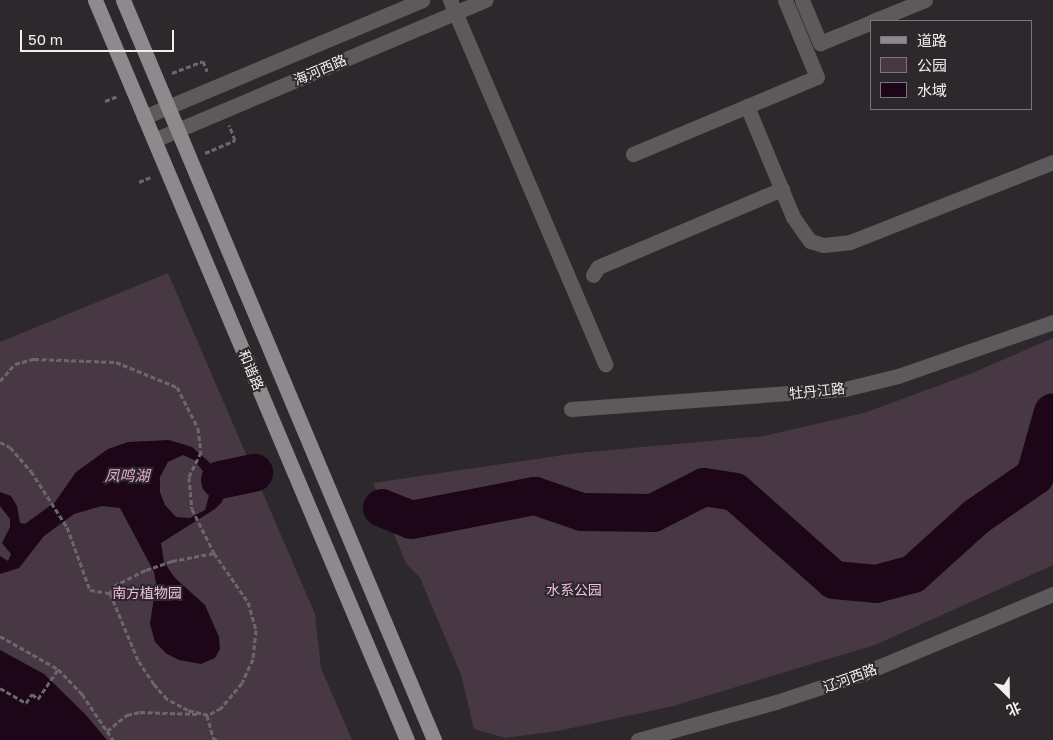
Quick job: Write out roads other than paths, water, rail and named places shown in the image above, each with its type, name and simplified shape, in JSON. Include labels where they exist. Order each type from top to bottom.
[{"type":"main road","name":"和谐路","points":[[95,0],[407,740]]},
{"type":"main road","name":"和谐路","points":[[123,0],[434,740]]},
{"type":"street","name":"海河西路","points":[[144,117],[422,0]]},
{"type":"street","name":"海河西路","points":[[154,140],[453,6],[486,0]]},
{"type":"street","points":[[633,154],[817,77],[785,0]]},
{"type":"street","points":[[802,0],[820,43],[870,23]]},
{"type":"street","points":[[877,20],[925,0]]},
{"type":"street","points":[[453,6],[605,364]]},
{"type":"street","points":[[747,106],[794,217],[810,241],[836,245],[1053,162]]},
{"type":"street","points":[[592,275],[598,266],[782,189]]},
{"type":"street","name":"牡丹江路","points":[[571,409],[845,389],[898,376],[1053,322]]},
{"type":"street","name":"辽河西路","points":[[638,740],[776,702],[864,673],[1053,594]]},
{"type":"water","name":"凤鸣湖","points":[[169,440],[192,447],[209,462],[225,492],[222,502],[215,509],[161,543],[164,562],[175,578],[205,605],[219,637],[220,649],[215,658],[201,664],[179,660],[167,654],[155,642],[150,624],[156,584],[154,572],[120,508],[102,506],[74,514],[44,536],[19,568],[0,574],[0,556],[8,561],[11,554],[2,543],[10,527],[10,519],[0,506],[0,492],[11,496],[17,506],[20,523],[25,524],[55,502],[76,472],[108,449],[128,442]],"holes":[[[183,455],[194,460],[206,475],[210,492],[205,510],[190,518],[176,517],[165,505],[160,492],[160,477],[168,462]]]},
{"type":"water","points":[[0,650],[44,674],[85,714],[107,740],[0,740]]},
{"type":"waterway","points":[[382,508],[411,520],[535,496],[582,512],[653,513],[704,487],[735,492],[834,580],[876,584],[913,574],[976,517],[1035,476],[1053,412]]},
{"type":"waterway","points":[[220,480],[254,473]]},
{"type":"park label","name":"水系公园","points":[[574,590]]},
{"type":"park label","name":"南方植物园","points":[[147,593]]}]
